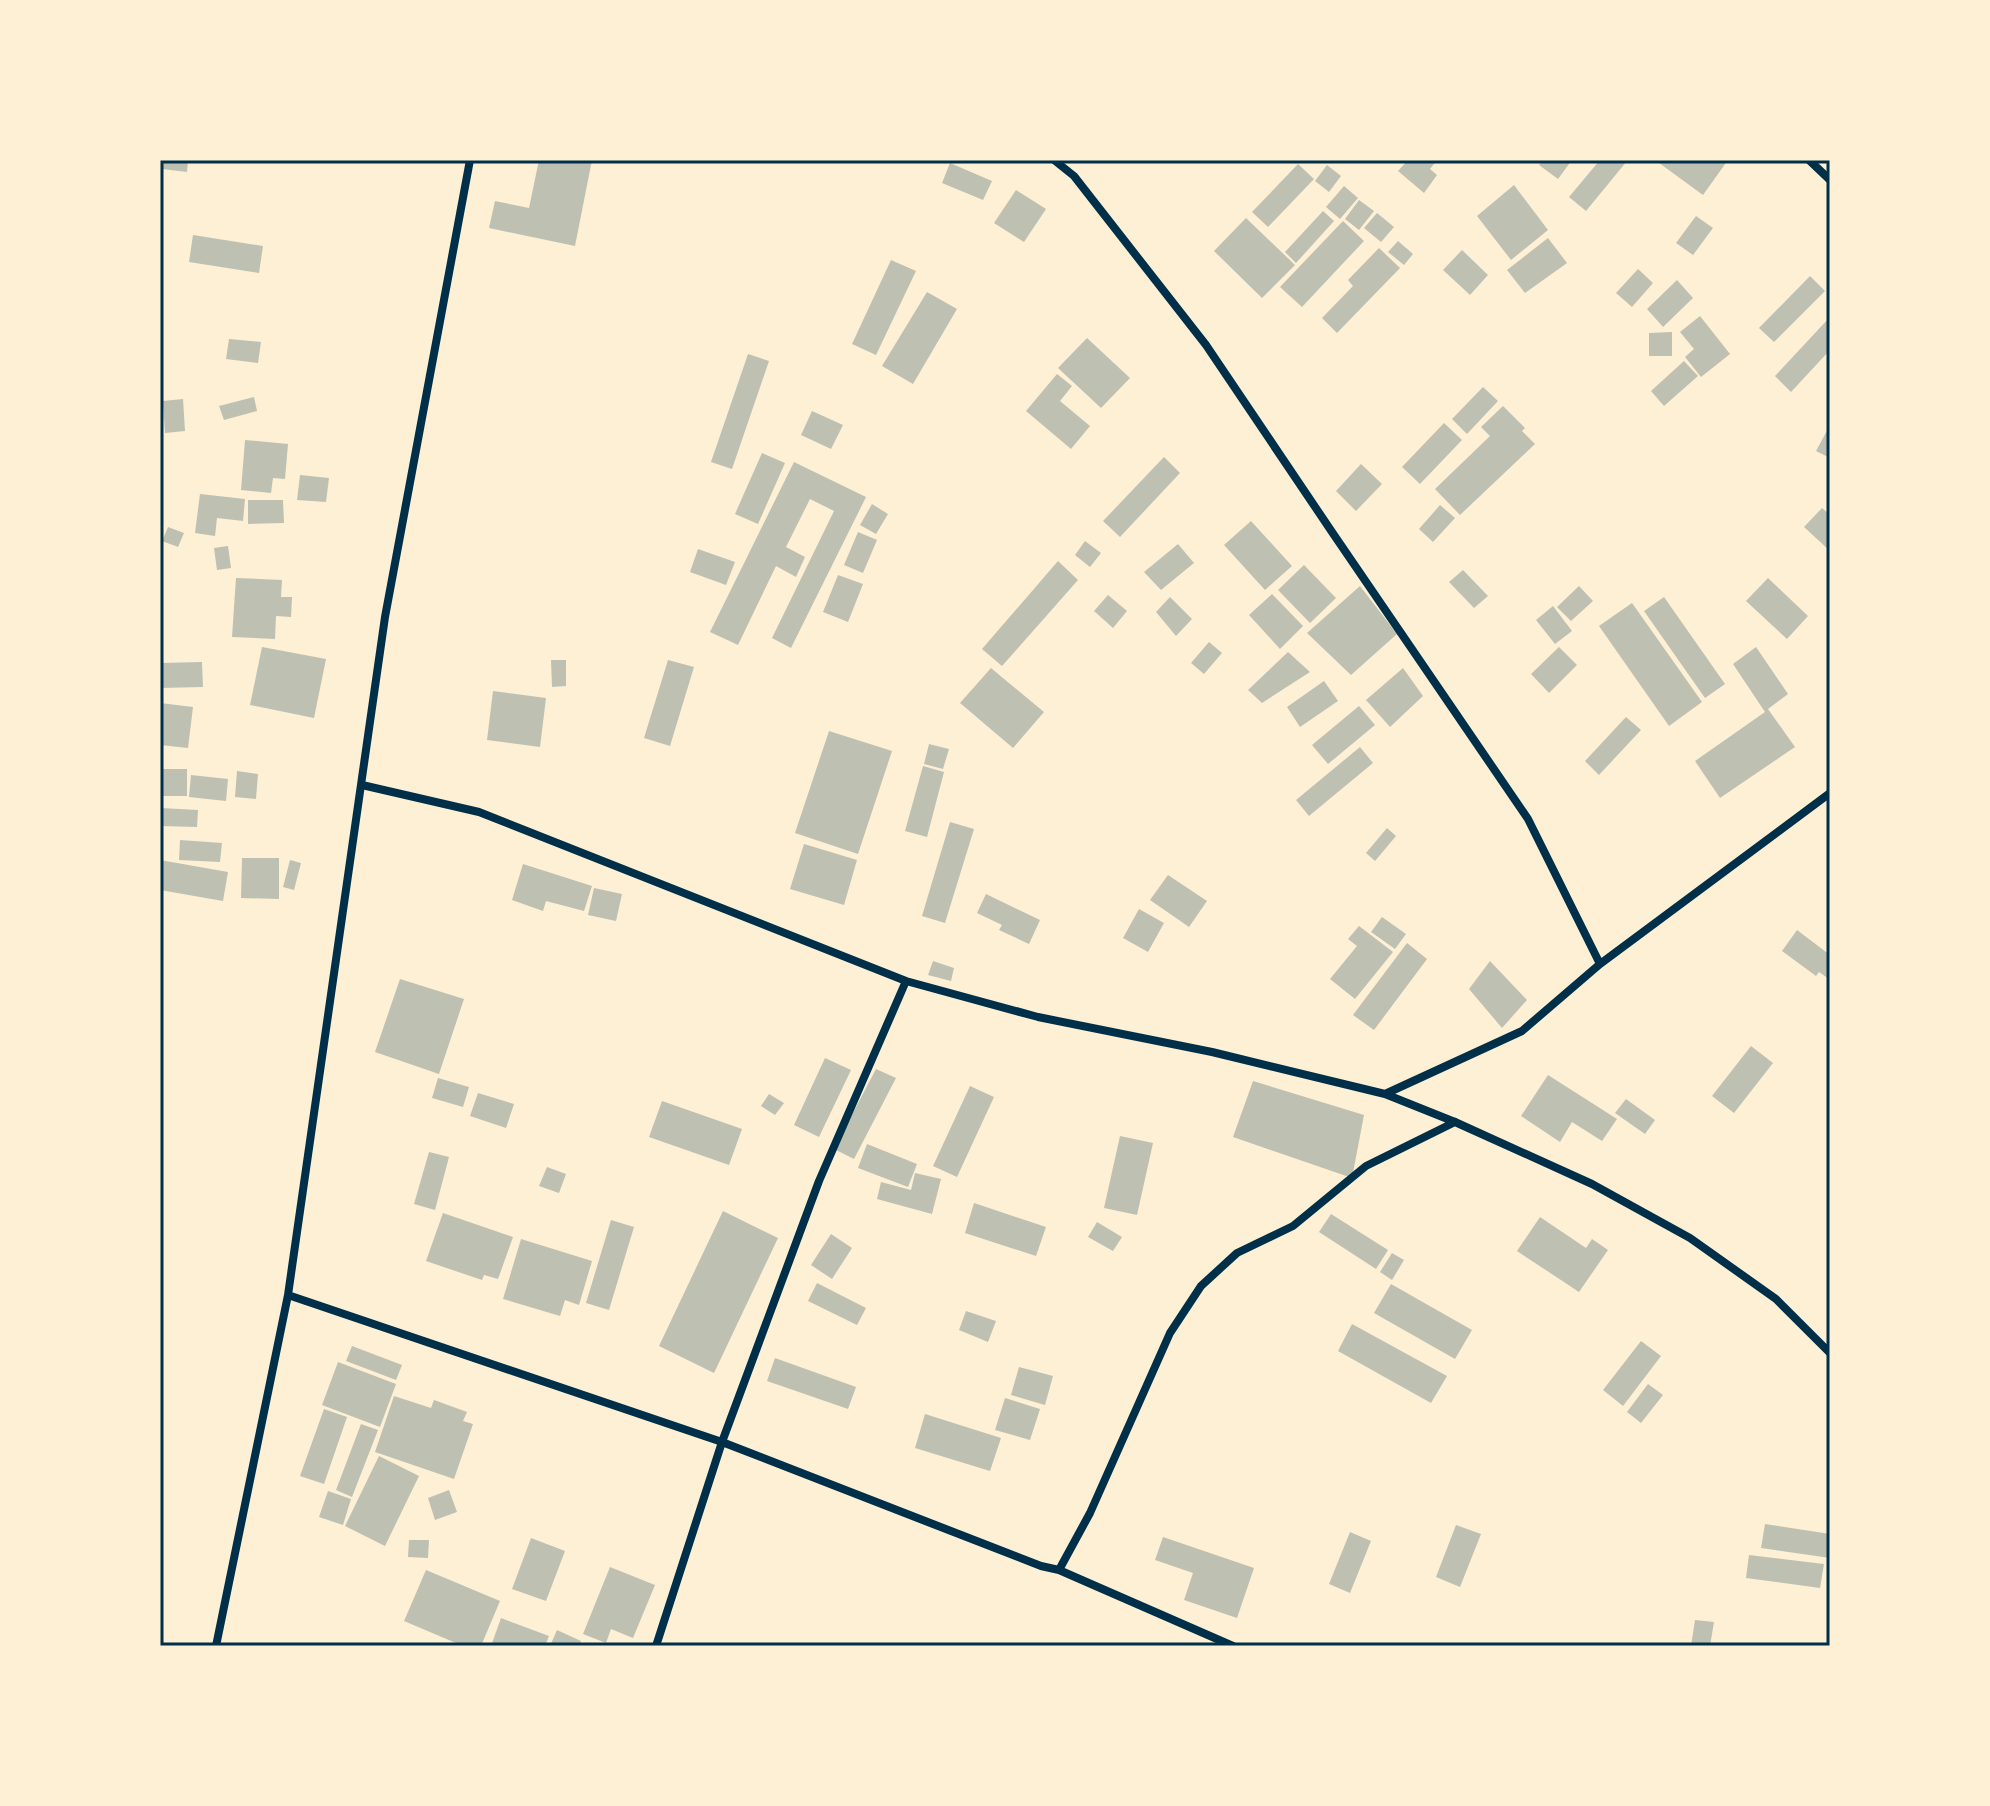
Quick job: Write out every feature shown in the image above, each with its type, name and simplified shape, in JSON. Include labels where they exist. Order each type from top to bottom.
[{"type":"street","points":[[216,1646],[288,1295],[385,617],[470,160]]},
{"type":"street","points":[[1054,160],[1074,176],[1206,345],[1528,819],[1600,964]]},
{"type":"street","points":[[1809,160],[1830,180]]},
{"type":"street","points":[[362,785],[479,812],[906,981],[1038,1017],[1212,1052],[1385,1094],[1592,1184],[1690,1238],[1776,1299],[1830,1353]]},
{"type":"street","points":[[1385,1094],[1522,1031],[1600,964],[1830,793]]},
{"type":"street","points":[[656,1646],[722,1442],[819,1181],[906,981]]},
{"type":"street","points":[[1059,1570],[1090,1513],[1170,1333],[1201,1286],[1237,1253],[1293,1226],[1366,1166],[1455,1122]]},
{"type":"street","points":[[288,1295],[722,1442],[1041,1566],[1059,1570],[1233,1646]]},
{"type":"building","points":[[163,160],[188,160],[187,172],[162,169]]},
{"type":"building","points":[[539,160],[592,160],[575,246],[489,228],[495,201],[529,208]]},
{"type":"building","points":[[1408,160],[1437,160],[1430,169],[1437,175],[1424,193],[1398,171]]},
{"type":"building","points":[[1543,160],[1572,160],[1558,179],[1539,165]]},
{"type":"building","points":[[1600,160],[1627,161],[1586,211],[1569,197]]},
{"type":"building","points":[[1655,160],[1728,160],[1703,195]]},
{"type":"building","points":[[950,163],[992,181],[983,200],[942,183]]},
{"type":"building","points":[[1298,164],[1314,179],[1268,227],[1252,212]]},
{"type":"building","points":[[1327,165],[1341,176],[1329,192],[1315,181]]},
{"type":"building","points":[[1514,185],[1548,230],[1511,260],[1477,216]]},
{"type":"building","points":[[1344,186],[1358,198],[1340,219],[1326,207]]},
{"type":"building","points":[[1016,190],[1046,209],[1024,242],[994,223]]},
{"type":"building","points":[[1359,200],[1374,211],[1359,230],[1345,219]]},
{"type":"building","points":[[1323,211],[1334,221],[1296,263],[1285,252]]},
{"type":"building","points":[[1377,213],[1394,227],[1381,242],[1364,228]]},
{"type":"building","points":[[1696,216],[1713,228],[1693,255],[1676,243]]},
{"type":"building","points":[[1246,218],[1295,265],[1262,298],[1214,251]]},
{"type":"building","points":[[1343,221],[1364,241],[1302,307],[1280,287]]},
{"type":"building","points":[[193,235],[263,246],[259,273],[189,262]]},
{"type":"building","points":[[1548,238],[1567,263],[1525,293],[1507,270]]},
{"type":"building","points":[[1398,241],[1413,254],[1404,265],[1388,252]]},
{"type":"building","points":[[1379,248],[1400,268],[1337,333],[1322,318],[1353,286],[1348,280]]},
{"type":"building","points":[[1462,250],[1488,275],[1470,295],[1443,270]]},
{"type":"building","points":[[891,260],[916,271],[876,355],[852,344]]},
{"type":"building","points":[[1638,269],[1653,283],[1632,307],[1616,293]]},
{"type":"building","points":[[1810,276],[1825,291],[1774,342],[1759,328]]},
{"type":"building","points":[[1677,280],[1693,298],[1663,327],[1647,309]]},
{"type":"building","points":[[927,292],[957,309],[913,384],[882,366]]},
{"type":"building","points":[[1700,316],[1730,354],[1701,377],[1685,357],[1694,349],[1680,332]]},
{"type":"building","points":[[1830,317],[1830,350],[1791,392],[1775,376]]},
{"type":"building","points":[[1672,332],[1672,356],[1649,356],[1649,333]]},
{"type":"building","points":[[1087,338],[1130,378],[1101,408],[1058,368]]},
{"type":"building","points":[[229,339],[261,342],[258,363],[226,359]]},
{"type":"building","points":[[748,354],[769,361],[732,469],[711,462]]},
{"type":"building","points":[[1684,361],[1698,376],[1664,406],[1651,391]]},
{"type":"building","points":[[1057,374],[1072,386],[1060,401],[1090,426],[1071,449],[1026,411]]},
{"type":"building","points":[[1483,387],[1498,401],[1467,434],[1452,419]]},
{"type":"building","points":[[254,397],[257,411],[224,420],[219,406]]},
{"type":"building","points":[[183,399],[185,431],[165,433],[163,401]]},
{"type":"building","points":[[1503,406],[1525,428],[1522,431],[1535,444],[1460,515],[1435,489],[1490,436],[1481,427]]},
{"type":"building","points":[[812,411],[843,425],[831,449],[801,435]]},
{"type":"building","points":[[1444,423],[1462,440],[1420,484],[1402,467]]},
{"type":"building","points":[[1830,425],[1830,458],[1816,451]]},
{"type":"building","points":[[245,440],[288,444],[285,479],[273,478],[271,493],[241,490]]},
{"type":"building","points":[[762,453],[785,463],[758,524],[735,514]]},
{"type":"building","points":[[1164,457],[1180,473],[1120,537],[1103,521]]},
{"type":"building","points":[[794,462],[866,497],[791,648],[772,638],[834,511],[810,499],[786,547],[805,557],[796,577],[776,566],[738,645],[710,632]]},
{"type":"building","points":[[1361,464],[1382,484],[1356,511],[1336,491]]},
{"type":"building","points":[[300,475],[329,478],[326,502],[297,500]]},
{"type":"building","points":[[200,494],[245,499],[243,521],[217,518],[215,536],[195,533]]},
{"type":"building","points":[[248,500],[283,500],[284,523],[248,524]]},
{"type":"building","points":[[872,504],[888,514],[876,534],[860,525]]},
{"type":"building","points":[[1440,505],[1455,518],[1433,542],[1419,529]]},
{"type":"building","points":[[1822,508],[1830,515],[1830,551],[1804,527]]},
{"type":"building","points":[[1251,521],[1292,566],[1265,590],[1224,545]]},
{"type":"building","points":[[168,527],[184,533],[178,547],[162,541]]},
{"type":"building","points":[[858,532],[877,540],[863,573],[844,565]]},
{"type":"building","points":[[1085,541],[1101,553],[1090,567],[1075,555]]},
{"type":"building","points":[[1178,544],[1194,563],[1161,590],[1144,572]]},
{"type":"building","points":[[228,546],[231,568],[217,570],[214,548]]},
{"type":"building","points":[[698,549],[735,562],[726,585],[690,572]]},
{"type":"building","points":[[1058,561],[1078,580],[1002,666],[982,649]]},
{"type":"building","points":[[1304,565],[1336,598],[1310,623],[1278,590]]},
{"type":"building","points":[[1463,570],[1488,596],[1474,608],[1449,582]]},
{"type":"building","points":[[838,575],[863,584],[848,622],[823,612]]},
{"type":"building","points":[[236,578],[282,580],[281,597],[292,597],[291,617],[276,616],[275,639],[232,637]]},
{"type":"building","points":[[1768,578],[1808,616],[1787,639],[1746,601]]},
{"type":"building","points":[[1360,586],[1397,634],[1351,675],[1307,633]]},
{"type":"building","points":[[1579,586],[1593,601],[1571,621],[1557,607]]},
{"type":"building","points":[[1272,594],[1303,626],[1280,649],[1249,615]]},
{"type":"building","points":[[1108,595],[1127,611],[1113,628],[1094,611]]},
{"type":"building","points":[[1170,597],[1192,619],[1176,636],[1156,612]]},
{"type":"building","points":[[1664,597],[1725,684],[1705,698],[1644,611]]},
{"type":"building","points":[[1632,603],[1702,702],[1669,726],[1599,626]]},
{"type":"building","points":[[1553,606],[1572,631],[1555,644],[1536,620]]},
{"type":"building","points":[[1209,642],[1222,653],[1204,674],[1191,663]]},
{"type":"building","points":[[262,647],[326,659],[314,718],[250,705]]},
{"type":"building","points":[[1559,647],[1577,665],[1549,693],[1531,674]]},
{"type":"building","points":[[1756,647],[1788,694],[1768,709],[1795,747],[1720,798],[1695,761],[1765,712],[1733,664]]},
{"type":"building","points":[[1288,652],[1310,672],[1262,703],[1248,690]]},
{"type":"building","points":[[551,660],[566,660],[566,686],[552,687]]},
{"type":"building","points":[[668,660],[694,667],[670,746],[644,738]]},
{"type":"building","points":[[202,662],[203,687],[160,688],[160,663]]},
{"type":"building","points":[[991,668],[1044,712],[1013,748],[960,703]]},
{"type":"building","points":[[1403,668],[1423,696],[1390,727],[1366,700]]},
{"type":"building","points":[[1324,681],[1338,701],[1300,727],[1287,707]]},
{"type":"building","points":[[493,691],[546,698],[540,747],[487,740]]},
{"type":"building","points":[[160,703],[193,707],[188,748],[160,745]]},
{"type":"building","points":[[1359,706],[1375,725],[1328,764],[1312,745]]},
{"type":"building","points":[[1626,717],[1641,730],[1599,775],[1585,761]]},
{"type":"building","points":[[829,731],[892,751],[858,854],[795,833]]},
{"type":"building","points":[[929,744],[949,749],[943,769],[924,764]]},
{"type":"building","points":[[1360,747],[1373,763],[1309,816],[1296,800]]},
{"type":"building","points":[[923,766],[944,772],[927,837],[905,831]]},
{"type":"building","points":[[160,769],[187,769],[187,796],[160,796]]},
{"type":"building","points":[[237,771],[258,774],[256,799],[235,797]]},
{"type":"building","points":[[191,775],[228,779],[226,801],[189,797]]},
{"type":"building","points":[[160,808],[198,810],[197,827],[160,826]]},
{"type":"building","points":[[950,822],[974,829],[945,923],[922,916]]},
{"type":"building","points":[[1387,828],[1396,836],[1375,861],[1366,853]]},
{"type":"building","points":[[180,840],[222,843],[220,862],[179,860]]},
{"type":"building","points":[[804,844],[857,860],[844,905],[790,889]]},
{"type":"building","points":[[242,858],[279,858],[279,899],[241,898]]},
{"type":"building","points":[[160,860],[228,872],[223,901],[160,890]]},
{"type":"building","points":[[290,860],[301,863],[294,890],[283,887]]},
{"type":"building","points":[[523,864],[592,886],[584,911],[546,901],[543,911],[512,900]]},
{"type":"building","points":[[1168,875],[1207,901],[1189,927],[1150,900]]},
{"type":"building","points":[[594,888],[622,894],[616,921],[588,915]]},
{"type":"building","points":[[986,894],[1040,920],[1029,944],[999,930],[1002,925],[977,913]]},
{"type":"building","points":[[1139,909],[1164,923],[1148,952],[1123,938]]},
{"type":"building","points":[[1382,917],[1406,934],[1395,949],[1371,932]]},
{"type":"building","points":[[1359,926],[1393,952],[1355,999],[1330,979],[1357,946],[1348,939]]},
{"type":"building","points":[[1797,930],[1830,955],[1829,979],[1819,972],[1816,976],[1782,951]]},
{"type":"building","points":[[1407,943],[1427,959],[1374,1030],[1353,1015]]},
{"type":"building","points":[[933,961],[954,968],[951,981],[928,975]]},
{"type":"building","points":[[1490,961],[1527,1000],[1502,1028],[1469,989]]},
{"type":"building","points":[[400,979],[464,999],[439,1074],[375,1052]]},
{"type":"building","points":[[1751,1046],[1773,1063],[1734,1113],[1712,1096]]},
{"type":"building","points":[[825,1058],[851,1070],[819,1137],[794,1125]]},
{"type":"building","points":[[876,1069],[896,1078],[854,1159],[834,1149]]},
{"type":"building","points":[[1548,1075],[1617,1119],[1602,1141],[1572,1122],[1560,1142],[1521,1116]]},
{"type":"building","points":[[438,1078],[469,1087],[463,1107],[432,1098]]},
{"type":"building","points":[[1253,1081],[1364,1115],[1352,1178],[1233,1137]]},
{"type":"building","points":[[970,1086],[994,1097],[957,1177],[933,1166]]},
{"type":"building","points":[[478,1093],[514,1104],[506,1128],[470,1116]]},
{"type":"building","points":[[769,1094],[784,1103],[775,1115],[761,1106]]},
{"type":"building","points":[[1626,1099],[1655,1120],[1645,1134],[1615,1113]]},
{"type":"building","points":[[662,1101],[742,1129],[729,1165],[649,1137]]},
{"type":"building","points":[[1120,1136],[1153,1143],[1137,1215],[1104,1208]]},
{"type":"building","points":[[867,1144],[917,1164],[908,1187],[858,1168]]},
{"type":"building","points":[[429,1152],[449,1157],[435,1210],[414,1204]]},
{"type":"building","points":[[547,1167],[566,1174],[559,1193],[539,1186]]},
{"type":"building","points":[[915,1173],[941,1179],[932,1214],[877,1199],[881,1182],[911,1190]]},
{"type":"building","points":[[974,1203],[1046,1227],[1036,1256],[965,1233]]},
{"type":"building","points":[[723,1211],[778,1238],[714,1373],[659,1346]]},
{"type":"building","points":[[443,1213],[513,1237],[498,1279],[484,1275],[482,1280],[426,1261]]},
{"type":"building","points":[[1331,1214],[1388,1250],[1376,1269],[1319,1232]]},
{"type":"building","points":[[1540,1217],[1586,1248],[1592,1239],[1608,1250],[1579,1292],[1517,1251]]},
{"type":"building","points":[[611,1220],[634,1227],[609,1310],[586,1303]]},
{"type":"building","points":[[1097,1222],[1122,1237],[1113,1251],[1088,1237]]},
{"type":"building","points":[[831,1234],[852,1248],[832,1279],[811,1265]]},
{"type":"building","points":[[521,1239],[592,1261],[579,1305],[565,1300],[560,1316],[503,1299]]},
{"type":"building","points":[[1392,1253],[1404,1260],[1392,1280],[1380,1272]]},
{"type":"building","points":[[817,1283],[866,1308],[857,1325],[808,1301]]},
{"type":"building","points":[[1391,1284],[1472,1330],[1455,1359],[1374,1313]]},
{"type":"building","points":[[966,1311],[996,1321],[988,1342],[959,1330]]},
{"type":"building","points":[[1352,1324],[1447,1376],[1431,1403],[1338,1351]]},
{"type":"building","points":[[1641,1341],[1661,1356],[1623,1406],[1603,1390]]},
{"type":"building","points":[[352,1346],[402,1365],[396,1380],[346,1361]]},
{"type":"building","points":[[775,1358],[856,1387],[848,1409],[767,1381]]},
{"type":"building","points":[[338,1362],[396,1384],[380,1427],[322,1405]]},
{"type":"building","points":[[1019,1367],[1053,1376],[1045,1405],[1011,1395]]},
{"type":"building","points":[[1648,1384],[1663,1395],[1641,1423],[1627,1412]]},
{"type":"building","points":[[394,1396],[431,1408],[434,1400],[467,1412],[463,1421],[473,1424],[454,1479],[375,1452]]},
{"type":"building","points":[[1005,1398],[1040,1409],[1030,1440],[995,1430]]},
{"type":"building","points":[[324,1409],[347,1417],[324,1484],[300,1476]]},
{"type":"building","points":[[925,1414],[1001,1438],[990,1471],[915,1448]]},
{"type":"building","points":[[361,1424],[378,1430],[352,1497],[336,1490]]},
{"type":"building","points":[[379,1456],[419,1476],[385,1546],[345,1526]]},
{"type":"building","points":[[449,1490],[457,1512],[435,1520],[428,1498]]},
{"type":"building","points":[[328,1491],[351,1499],[343,1525],[319,1517]]},
{"type":"building","points":[[1765,1524],[1830,1534],[1830,1558],[1761,1548]]},
{"type":"building","points":[[1456,1525],[1481,1534],[1460,1587],[1436,1577]]},
{"type":"building","points":[[1350,1532],[1371,1541],[1350,1593],[1329,1584]]},
{"type":"building","points":[[1163,1537],[1254,1568],[1237,1618],[1184,1600],[1193,1573],[1155,1560]]},
{"type":"building","points":[[531,1538],[565,1551],[546,1601],[512,1589]]},
{"type":"building","points":[[409,1540],[429,1540],[428,1558],[408,1557]]},
{"type":"building","points":[[1749,1555],[1824,1564],[1820,1588],[1746,1578]]},
{"type":"building","points":[[610,1567],[655,1585],[633,1638],[611,1629],[606,1643],[583,1634]]},
{"type":"building","points":[[426,1570],[500,1601],[481,1646],[463,1646],[404,1621]]},
{"type":"building","points":[[501,1618],[549,1636],[545,1646],[491,1646]]},
{"type":"building","points":[[1695,1620],[1714,1622],[1710,1646],[1691,1646]]},
{"type":"building","points":[[557,1630],[581,1641],[579,1646],[550,1646]]}]
